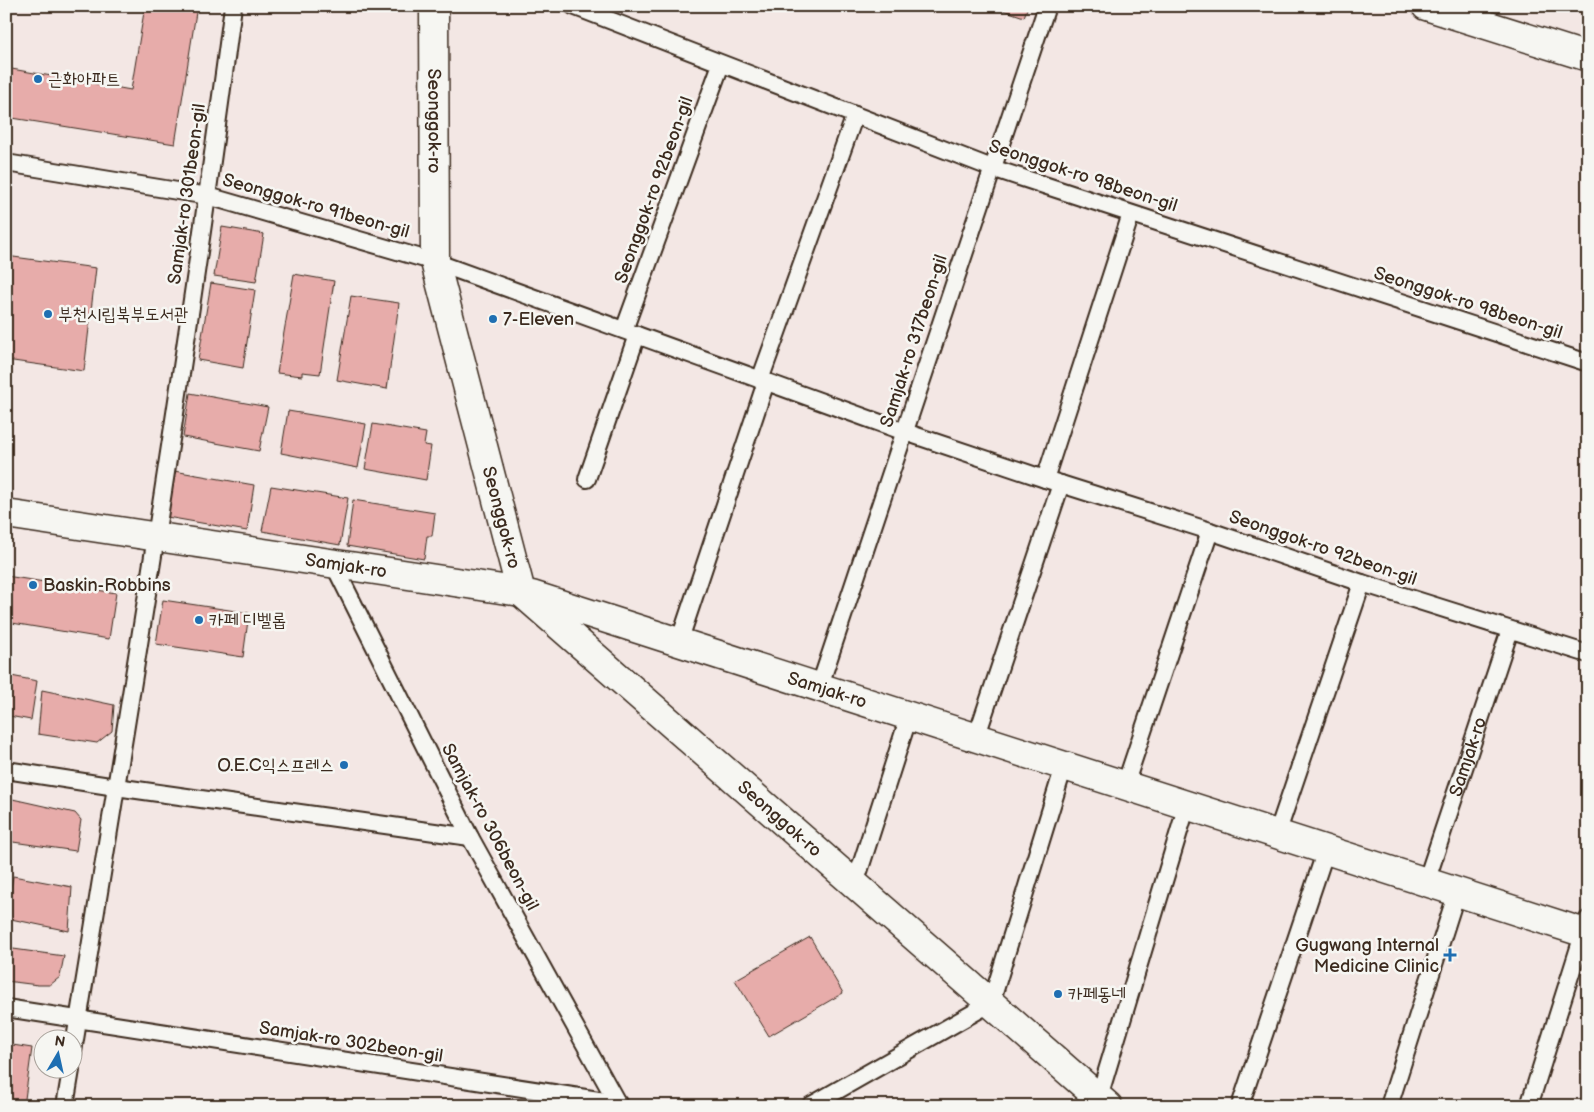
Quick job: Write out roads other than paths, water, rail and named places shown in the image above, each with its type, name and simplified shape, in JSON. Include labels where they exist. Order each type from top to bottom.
[{"type":"street","name":"Seonggok-ro","points":[[434,6],[435,262],[521,592],[1103,1102]]},
{"type":"street","points":[[1426,6],[1588,57]]},
{"type":"street","name":"Samjak-ro","points":[[6,514],[521,592],[1457,892],[1586,928]]},
{"type":"lane","name":"Samjak-ro 301beon-gil","points":[[157,536],[208,196],[233,6]]},
{"type":"lane","name":"Seonggok-ro 98beon-gil","points":[[573,6],[992,168],[1588,363]]},
{"type":"lane","name":"Samjak-ro 317beon-gil","points":[[819,688],[1047,6]]},
{"type":"lane","name":"Seonggok-ro 92beon-gil","points":[[587,479],[630,332],[721,64]]},
{"type":"lane","points":[[679,642],[763,381],[854,115]]},
{"type":"lane","name":"Seonggok-ro 91beon-gil","points":[[6,163],[208,196],[435,262]]},
{"type":"lane","points":[[1045,479],[1131,214]]},
{"type":"lane","name":"Seonggok-ro 92beon-gil","points":[[435,262],[904,432],[1210,531],[1362,583],[1588,654]]},
{"type":"lane","points":[[976,738],[1061,484]]},
{"type":"lane","points":[[1125,786],[1210,531]]},
{"type":"lane","points":[[77,1030],[157,536]]},
{"type":"lane","name":"Samjak-ro 306beon-gil","points":[[333,563],[470,837],[618,1104]]},
{"type":"lane","points":[[1277,834],[1362,583]]},
{"type":"lane","name":"Samjak-ro","points":[[1426,882],[1510,630]]},
{"type":"lane","points":[[855,884],[909,716]]},
{"type":"lane","points":[[810,1106],[991,1003],[1064,766]]},
{"type":"lane","points":[[6,770],[470,837]]},
{"type":"lane","name":"Seonggok-ro","points":[[1103,1102],[1187,805]]},
{"type":"lane","points":[[1240,1106],[1326,850]]},
{"type":"lane","points":[[1389,1106],[1457,892]]},
{"type":"lane","points":[[1529,1106],[1586,928]]},
{"type":"lane","name":"Samjak-ro 302beon-gil","points":[[6,1008],[618,1104]]},
{"type":"lane","points":[[65,1106],[69,1080]]},
{"type":"place","name":"근화아파트","points":[[38,79]]},
{"type":"place","name":"부천시립북부도서관","points":[[48,314]]},
{"type":"place","name":"7-Eleven","points":[[493,319]]},
{"type":"place","name":"Baskin-Robbins","points":[[33,585]]},
{"type":"place","name":"카페 디벨롭","points":[[199,620]]},
{"type":"place","name":"O.E.C익스프레스","points":[[344,765]]},
{"type":"place","name":"Gugwang Internal Medicine Clinic","points":[[1450,955]]},
{"type":"place","name":"카페동네","points":[[1058,994]]}]
